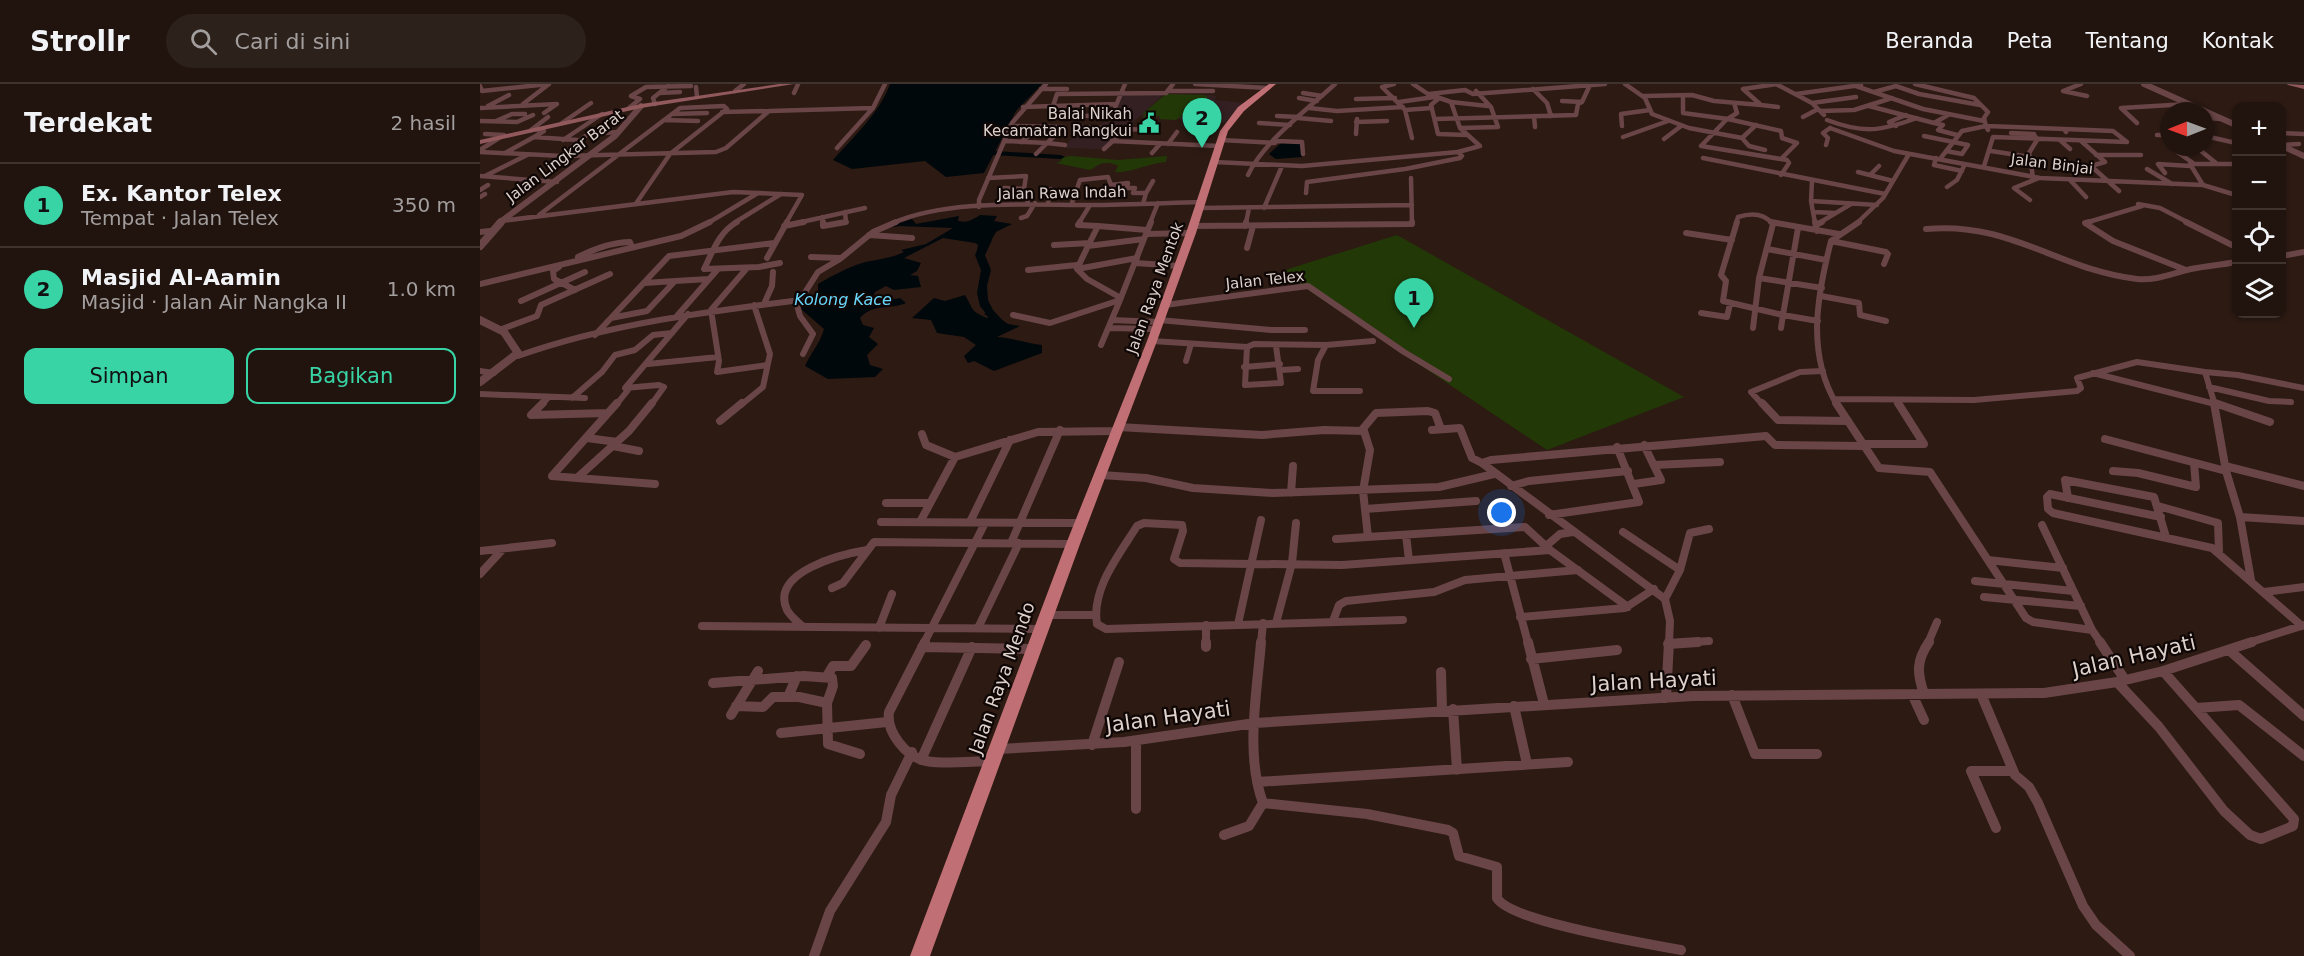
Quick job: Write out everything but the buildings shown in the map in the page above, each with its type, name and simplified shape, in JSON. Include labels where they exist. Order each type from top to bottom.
[{"type":"highway","name":"Jalan Raya Mentok","points":[[1119,424],[1193,230],[1220,143],[1233,118],[1270,86]]},
{"type":"highway","name":"Jalan Raya Mendo","points":[[920,956],[1119,424]]},
{"type":"main road","points":[[480,142],[533,132],[629,108],[791,84]]},
{"type":"main road","points":[[2295,84],[2304,87]]},
{"type":"street","points":[[480,86],[482,91],[549,84]]},
{"type":"street","points":[[523,104],[549,84]]},
{"type":"street","points":[[735,91],[744,84]]},
{"type":"street","points":[[794,93],[798,84]]},
{"type":"street","points":[[837,148],[873,108],[885,84]]},
{"type":"street","points":[[979,207],[979,200],[1011,126],[1023,107],[1046,84]]},
{"type":"street","points":[[1169,91],[1173,84]]},
{"type":"street","points":[[1195,84],[1270,86]]},
{"type":"street","points":[[1248,176],[1252,164],[1335,84]]},
{"type":"street","points":[[1394,84],[1382,87],[1400,104],[1412,138]]},
{"type":"street","points":[[1413,84],[1437,98],[1488,106]]},
{"type":"street","points":[[1461,84],[1471,94],[1605,84]]},
{"type":"street","points":[[1625,84],[1643,96],[1650,111]]},
{"type":"street","points":[[1761,105],[1743,89],[1776,84],[1812,103],[1827,120],[1830,128],[1823,133],[1828,138],[1826,145]]},
{"type":"street","points":[[1795,94],[1867,84]]},
{"type":"street","points":[[1915,84],[1974,98],[1988,112],[1991,151],[1984,166]]},
{"type":"street","points":[[2081,84],[2063,91],[2087,96]]},
{"type":"street","points":[[2144,84],[2184,102]]},
{"type":"street","points":[[655,104],[652,99],[670,85]]},
{"type":"street","points":[[629,108],[640,99],[631,96],[641,88],[670,85],[693,86],[697,97]]},
{"type":"street","points":[[1041,89],[1124,85]]},
{"type":"street","points":[[1053,117],[1112,115],[1124,85]]},
{"type":"street","points":[[1435,119],[1576,115],[1577,105],[1582,102],[1585,85]]},
{"type":"street","points":[[516,94],[530,86]]},
{"type":"street","points":[[1856,86],[1923,109],[1956,116],[1988,130],[2037,140],[2127,142],[2113,130],[2003,126],[1988,130]]},
{"type":"street","points":[[1874,92],[1896,86],[1931,96],[1980,105]]},
{"type":"street","points":[[1924,87],[1950,89]]},
{"type":"street","points":[[1533,89],[1547,103],[1551,116]]},
{"type":"street","points":[[482,98],[485,90]]},
{"type":"street","points":[[1428,94],[1465,90]]},
{"type":"street","points":[[1053,108],[1057,94],[1213,91]]},
{"type":"street","points":[[1504,91],[1509,96]]},
{"type":"street","points":[[660,93],[680,92]]},
{"type":"street","points":[[1460,128],[1497,128],[1491,107],[1477,92]]},
{"type":"street","points":[[1303,93],[1322,96]]},
{"type":"street","points":[[482,108],[508,95]]},
{"type":"street","points":[[1643,96],[1683,95],[1734,103],[1778,106]]},
{"type":"street","points":[[1683,95],[1682,111],[1781,131],[1782,138],[1797,143],[1780,159]]},
{"type":"street","points":[[1896,126],[1889,122],[1937,103],[1931,96]]},
{"type":"street","points":[[1812,103],[1856,97]]},
{"type":"street","points":[[1299,98],[1317,101]]},
{"type":"street","points":[[1309,108],[1358,110],[1437,98]]},
{"type":"street","points":[[1437,98],[1433,101],[1432,108],[1438,135],[1467,135]]},
{"type":"street","points":[[1803,117],[1819,110],[1869,106],[1892,98]]},
{"type":"street","points":[[1356,99],[1432,108]]},
{"type":"street","points":[[1562,101],[1582,102]]},
{"type":"street","points":[[1451,102],[1460,128],[1480,146],[1460,153]]},
{"type":"street","points":[[562,123],[591,103]]},
{"type":"street","points":[[1734,103],[1737,113],[1728,119],[1702,147],[1780,159],[1789,163],[1781,175]]},
{"type":"street","points":[[1956,116],[1966,103]]},
{"type":"street","points":[[482,108],[523,104],[557,104],[533,132],[505,153]]},
{"type":"street","name":"Jalan Lingkar Barat","points":[[589,155],[655,104]]},
{"type":"street","points":[[1386,105],[1400,104]]},
{"type":"street","name":"Jalan Lingkar Barat","points":[[480,246],[485,231],[555,182],[618,132],[641,106]]},
{"type":"street","points":[[539,216],[682,107],[725,106],[726,111]]},
{"type":"street","points":[[1023,107],[1116,106]]},
{"type":"street","points":[[1869,106],[1943,125],[1938,130],[1957,135]]},
{"type":"street","points":[[2137,123],[2121,108],[2160,106]]},
{"type":"street","points":[[638,202],[658,169],[726,111],[873,108]]},
{"type":"street","points":[[1370,109],[1371,122]]},
{"type":"street","points":[[1356,134],[1359,128],[1356,122],[1358,110]]},
{"type":"street","points":[[480,151],[560,156],[721,151],[769,111]]},
{"type":"street","points":[[1622,126],[1621,114],[1650,111],[1682,126],[1742,138],[1749,146],[1765,150]]},
{"type":"street","points":[[672,114],[707,113]]},
{"type":"street","points":[[1287,113],[1300,117]]},
{"type":"street","points":[[495,121],[510,114],[525,114]]},
{"type":"street","points":[[562,140],[602,114]]},
{"type":"street","points":[[1664,140],[1699,114]]},
{"type":"street","points":[[480,121],[517,122],[533,115]]},
{"type":"street","points":[[1934,123],[1948,115]]},
{"type":"street","points":[[1080,127],[1086,116]]},
{"type":"street","points":[[1277,116],[1331,122]]},
{"type":"street","points":[[1534,116],[1535,127]]},
{"type":"street","points":[[2214,116],[2232,123]]},
{"type":"street","points":[[1827,120],[1846,127],[1884,130],[1917,118]]},
{"type":"street","points":[[2214,119],[2225,120]]},
{"type":"street","points":[[664,120],[698,121]]},
{"type":"street","points":[[1356,122],[1387,121]]},
{"type":"street","points":[[1623,137],[1668,121]]},
{"type":"street","points":[[1259,123],[1290,125]]},
{"type":"street","points":[[1742,138],[1756,125]]},
{"type":"street","points":[[1011,126],[1150,130],[1145,136]]},
{"type":"street","points":[[2003,126],[2010,133]]},
{"type":"street","points":[[1036,154],[1064,127]]},
{"type":"street","points":[[2030,200],[2014,188],[2036,177],[2030,157],[2037,140],[2032,127]]},
{"type":"street","name":"Jalan Binjai","points":[[1830,128],[1883,148],[2036,177],[2109,183],[2203,185],[2232,193]]},
{"type":"street","points":[[1962,171],[1933,164],[1962,130],[1974,128],[2034,134]]},
{"type":"street","points":[[2064,129],[2105,163],[2091,166],[2119,191]]},
{"type":"street","points":[[1104,149],[1125,130]]},
{"type":"street","points":[[533,132],[562,140],[578,140]]},
{"type":"street","points":[[560,156],[589,133],[618,132]]},
{"type":"street","points":[[1167,144],[1177,132]]},
{"type":"street","points":[[2286,133],[2304,134]]},
{"type":"street","points":[[485,134],[507,136]]},
{"type":"street","points":[[1021,142],[1031,134]]},
{"type":"street","points":[[1924,136],[1968,145],[1962,154],[1946,151]]},
{"type":"street","points":[[2070,136],[2122,138]]},
{"type":"street","points":[[2090,137],[2096,142]]},
{"type":"street","points":[[480,151],[499,138]]},
{"type":"street","points":[[2214,138],[2232,142]]},
{"type":"street","points":[[1005,141],[1065,145]]},
{"type":"street","points":[[1112,141],[1160,144],[1302,142],[1303,154]]},
{"type":"street","points":[[2061,141],[2070,149]]},
{"type":"street","points":[[1152,153],[1160,144]]},
{"type":"street","points":[[2286,146],[2299,144]]},
{"type":"street","points":[[2286,148],[2304,155]]},
{"type":"street","points":[[1408,151],[1414,156]]},
{"type":"street","points":[[1213,166],[1327,164],[1480,151]]},
{"type":"street","points":[[1991,151],[2030,157]]},
{"type":"street","points":[[1306,193],[1306,182],[1335,182],[1434,165],[1460,158],[1460,153]]},
{"type":"street","points":[[482,177],[528,154]]},
{"type":"street","points":[[1909,154],[1905,169],[1893,181],[1877,205],[1864,219],[1830,241],[1818,321],[1817,351],[1823,371],[1835,399],[1880,469],[1929,471],[2012,599],[2029,621],[2092,630]]},
{"type":"street","points":[[2096,155],[2141,155]]},
{"type":"street","points":[[2181,156],[2191,164],[2203,185]]},
{"type":"street","points":[[2207,156],[2216,163]]},
{"type":"street","points":[[1702,158],[1885,195]]},
{"type":"street","points":[[2166,161],[2191,164]]},
{"type":"street","points":[[1947,187],[1954,184],[1966,163]]},
{"type":"street","points":[[1327,164],[1335,182]]},
{"type":"street","points":[[2165,173],[2158,164],[2232,164]]},
{"type":"street","points":[[1264,208],[1281,166]]},
{"type":"street","points":[[1870,175],[1879,166]]},
{"type":"street","points":[[2147,169],[2172,184]]},
{"type":"street","points":[[1802,179],[1809,170]]},
{"type":"street","points":[[1858,172],[1893,181]]},
{"type":"street","points":[[988,178],[1026,176],[1024,189],[1032,203],[1026,216],[1021,218]]},
{"type":"street","points":[[482,177],[555,182]]},
{"type":"street","points":[[1072,203],[1081,179],[1108,177],[1111,185],[1128,183],[1127,188],[1135,188],[1133,194],[1146,194]]},
{"type":"street","points":[[1054,245],[1089,244],[1146,234],[1245,226],[1412,224],[1411,178]]},
{"type":"street","points":[[2070,180],[2086,197]]},
{"type":"street","points":[[1143,204],[1153,181]]},
{"type":"street","points":[[1812,181],[1811,201],[1817,228]]},
{"type":"street","points":[[482,193],[488,185]]},
{"type":"street","points":[[1004,188],[1024,189]]},
{"type":"street","points":[[1046,203],[1052,189]]},
{"type":"street","points":[[501,221],[638,202],[665,201],[733,192],[803,196],[767,258]]},
{"type":"street","points":[[480,285],[563,264],[626,242],[630,242],[632,247],[693,231],[758,192]]},
{"type":"street","points":[[1063,193],[1074,193]]},
{"type":"street","points":[[780,263],[747,268],[704,269],[722,234],[737,220],[781,194]]},
{"type":"street","points":[[1041,194],[1046,203]]},
{"type":"street","points":[[1811,201],[1877,205]]},
{"type":"street","points":[[2135,202],[2142,206]]},
{"type":"street","name":"Jalan Rawa Indah","points":[[800,300],[815,274],[842,258],[869,235],[892,222],[933,212],[1032,203],[1090,205],[1158,203],[1249,208],[1412,205]]},
{"type":"street","points":[[1101,345],[1158,203]]},
{"type":"street","points":[[931,204],[933,212]]},
{"type":"street","points":[[1817,228],[1851,204]]},
{"type":"street","points":[[1090,205],[1078,225],[1146,234]]},
{"type":"street","points":[[2186,270],[2113,241],[2085,223],[2142,206],[2160,208],[2232,245]]},
{"type":"street","points":[[784,226],[866,208]]},
{"type":"street","points":[[1245,226],[1249,208]]},
{"type":"street","points":[[822,217],[823,226],[846,222],[845,212]]},
{"type":"street","points":[[1813,212],[1836,213]]},
{"type":"street","points":[[1818,321],[1723,301],[1726,281],[1721,275],[1738,217],[1743,215],[1765,217],[1773,224],[1797,228],[1817,228],[1839,234]]},
{"type":"street","points":[[1753,328],[1759,278],[1773,224]]},
{"type":"street","points":[[1077,267],[1098,226]]},
{"type":"street","points":[[1247,248],[1253,226]]},
{"type":"street","points":[[1926,229],[1938,227],[1998,234],[2054,256],[2130,278],[2152,280],[2186,270],[2232,263]]},
{"type":"street","points":[[1781,328],[1797,228]]},
{"type":"street","points":[[480,238],[485,231]]},
{"type":"street","points":[[1686,233],[1732,240]]},
{"type":"street","points":[[869,235],[893,234],[912,238]]},
{"type":"street","points":[[1830,241],[1886,252],[1888,254],[1884,264]]},
{"type":"street","points":[[595,335],[669,256],[774,243]]},
{"type":"street","points":[[1767,249],[1826,260]]},
{"type":"street","points":[[2286,255],[2304,252]]},
{"type":"street","points":[[811,257],[842,258]]},
{"type":"street","points":[[1028,270],[1136,260],[1180,266]]},
{"type":"street","points":[[563,264],[552,274],[558,284],[575,290]]},
{"type":"street","points":[[1077,267],[1087,279],[1121,299]]},
{"type":"street","points":[[747,268],[711,310],[718,357],[717,372],[767,365]]},
{"type":"street","points":[[676,317],[718,269]]},
{"type":"street","points":[[521,301],[585,272]]},
{"type":"street","points":[[764,304],[772,286],[773,272]]},
{"type":"street","points":[[502,329],[537,316],[541,305],[610,274]]},
{"type":"street","points":[[1759,278],[1787,282],[1854,300],[1858,303],[1860,315],[1886,321]]},
{"type":"street","points":[[645,283],[709,279]]},
{"type":"street","points":[[611,318],[647,311],[675,281]]},
{"type":"street","name":"Jalan Telex","points":[[1165,305],[1311,287],[1404,352],[1449,379]]},
{"type":"street","points":[[1013,315],[1050,323],[1121,299]]},
{"type":"street","points":[[480,382],[518,356],[566,339],[711,310],[800,300],[797,307],[800,316],[813,334],[803,354]]},
{"type":"street","points":[[1701,313],[1727,317],[1730,304]]},
{"type":"street","points":[[720,421],[760,392],[770,354],[754,305]]},
{"type":"street","points":[[628,390],[626,387],[688,314]]},
{"type":"street","points":[[480,320],[502,329],[513,337],[518,356]]},
{"type":"street","points":[[1112,320],[1305,330]]},
{"type":"street","points":[[1109,328],[1158,324]]},
{"type":"street","points":[[572,398],[602,372],[615,355],[635,350],[653,335],[672,333]]},
{"type":"street","points":[[1152,342],[1246,347],[1254,344],[1326,345],[1372,341]]},
{"type":"street","points":[[1186,361],[1191,344]]},
{"type":"street","points":[[1326,345],[1318,360],[1313,391],[1360,391]]},
{"type":"street","points":[[1246,347],[1244,367],[1245,385],[1248,387],[1281,384],[1276,346]]},
{"type":"street","points":[[647,364],[718,357]]},
{"type":"street","points":[[1835,399],[1974,400],[2077,391],[2081,388],[2077,378],[2137,362],[2238,375],[2304,388]]},
{"type":"street","points":[[1244,367],[1298,369]]},
{"type":"street","points":[[480,371],[494,373]]},
{"type":"street","points":[[1823,371],[1800,372],[1751,392],[1778,420],[1848,421]]},
{"type":"street","points":[[2205,372],[2214,403],[2225,468],[2240,517],[2251,580]]},
{"type":"street","points":[[2093,373],[2214,403],[2270,422]]},
{"type":"street","points":[[577,478],[615,444],[664,387],[628,390],[552,476],[577,478],[656,484]]},
{"type":"street","points":[[2209,387],[2270,400],[2291,402]]},
{"type":"street","points":[[480,394],[547,399],[585,398]]},
{"type":"street","points":[[547,399],[531,415],[608,413]]},
{"type":"street","points":[[1482,463],[1491,460],[1617,447],[1766,436],[1775,445],[1924,444],[1896,400]]},
{"type":"street","points":[[1361,430],[1370,417],[1376,414],[1428,411],[1435,413],[1441,429]]},
{"type":"street","points":[[922,434],[926,445],[955,457],[1038,432],[1119,424],[1258,435],[1361,430],[1367,434],[1370,456],[1363,490],[1368,537]]},
{"type":"street","points":[[1432,430],[1456,428],[1462,430],[1472,458],[1482,463],[1665,599],[1671,614],[1665,678],[1666,698]]},
{"type":"street","points":[[978,628],[1060,430]]},
{"type":"street","points":[[587,438],[639,451]]},
{"type":"street","points":[[2105,439],[2194,463],[2304,486]]},
{"type":"street","points":[[970,522],[1010,440]]},
{"type":"street","points":[[1634,484],[1660,481],[1644,445]]},
{"type":"street","points":[[1549,515],[1637,504],[1640,500],[1617,447]]},
{"type":"street","points":[[920,522],[955,457]]},
{"type":"street","points":[[1654,465],[1720,462]]},
{"type":"street","points":[[2113,471],[2138,473],[2196,487],[2194,463]]},
{"type":"street","points":[[1291,493],[1293,466]]},
{"type":"street","points":[[1511,486],[1529,481],[1628,471]]},
{"type":"street","points":[[1101,475],[1146,478],[1193,488],[1291,493],[1456,485],[1494,474]]},
{"type":"street","points":[[2068,498],[2065,480],[2153,497],[2158,506],[2166,537]]},
{"type":"street","points":[[2161,517],[2047,495],[2049,511],[2205,545],[2219,551],[2303,625]]},
{"type":"street","points":[[1365,509],[1476,501]]},
{"type":"street","points":[[886,503],[929,503]]},
{"type":"street","points":[[2158,506],[2218,523],[2219,551]]},
{"type":"street","points":[[2240,517],[2304,520]]},
{"type":"street","points":[[1238,624],[1261,520]]},
{"type":"street","points":[[881,522],[1081,524]]},
{"type":"street","points":[[916,756],[891,733],[887,722],[889,712],[985,523]]},
{"type":"street","points":[[1276,622],[1292,563],[1296,523]]},
{"type":"street","points":[[1403,620],[1276,622],[1106,629],[1097,624],[1096,615],[1101,590],[1140,524],[1182,525],[1183,531],[1174,555],[1176,562],[1292,563],[1329,566],[1504,554],[1548,548],[1560,534],[1574,532]]},
{"type":"street","points":[[2042,525],[2092,630],[2121,681],[2207,789],[2247,833],[2261,839],[2293,826],[2294,819],[2163,670]]},
{"type":"street","points":[[1336,539],[1525,527],[1548,548],[1628,607]]},
{"type":"street","points":[[1665,599],[1680,570],[1690,533],[1709,529]]},
{"type":"street","points":[[1623,532],[1680,570]]},
{"type":"street","points":[[1406,535],[1410,560]]},
{"type":"street","points":[[832,588],[843,583],[872,544],[879,541],[1073,544]]},
{"type":"street","points":[[480,551],[552,543]]},
{"type":"street","points":[[480,573],[503,549]]},
{"type":"street","points":[[804,627],[790,616],[784,607],[785,595],[793,578],[825,559],[849,552],[867,550]]},
{"type":"street","points":[[1504,554],[1544,704]]},
{"type":"street","points":[[1988,560],[2063,568]]},
{"type":"street","points":[[1333,621],[1339,604],[1346,601],[1434,592],[1465,580],[1578,570]]},
{"type":"street","points":[[1976,581],[2073,591]]},
{"type":"street","points":[[2264,592],[2304,587]]},
{"type":"street","points":[[1520,617],[1628,607],[1654,589]]},
{"type":"street","points":[[879,628],[892,594]]},
{"type":"street","points":[[1984,597],[2081,606]]},
{"type":"street","points":[[1047,615],[1096,615]]},
{"type":"street","points":[[1924,694],[1917,664],[1920,651],[1932,636],[1937,622]]},
{"type":"street","points":[[1224,835],[1249,826],[1263,803],[1257,782],[1255,723],[1263,623]]},
{"type":"street","points":[[1206,625],[1206,647]]},
{"type":"street","name":"Jalan Hayati","points":[[916,756],[935,763],[1136,741],[1255,723],[1447,709],[1732,695],[2044,693],[2121,681],[2163,670],[2303,625]]},
{"type":"street","points":[[702,626],[1042,629]]},
{"type":"street","points":[[1668,644],[1709,641]]},
{"type":"street","points":[[827,676],[833,666],[850,666],[866,645]]},
{"type":"street","points":[[922,647],[1034,649]]},
{"type":"street","points":[[814,956],[830,911],[886,822],[891,795],[916,756],[972,647]]},
{"type":"street","points":[[1532,659],[1617,650]]},
{"type":"street","points":[[2229,650],[2304,716]]},
{"type":"street","points":[[1092,745],[1119,662]]},
{"type":"street","points":[[1441,672],[1457,770]]},
{"type":"street","points":[[756,675],[734,710],[763,707],[771,698],[788,697],[827,703]]},
{"type":"street","points":[[713,683],[756,675],[827,676],[834,681],[827,703],[828,744],[860,754]]},
{"type":"street","points":[[788,697],[798,676]]},
{"type":"street","points":[[1912,694],[1924,720]]},
{"type":"street","points":[[1981,694],[2013,771],[2029,787],[2038,802],[2083,906],[2096,925],[2126,952]]},
{"type":"street","points":[[1732,695],[1755,754],[1817,754]]},
{"type":"street","points":[[2196,708],[2240,705],[2304,756]]},
{"type":"street","points":[[1514,706],[1527,764]]},
{"type":"street","points":[[781,733],[887,722]]},
{"type":"street","points":[[1136,741],[1136,809]]},
{"type":"street","points":[[1257,782],[1568,762]]},
{"type":"street","points":[[1996,828],[1971,771],[2013,771]]},
{"type":"street","points":[[1263,803],[1368,814],[1448,830],[1453,833],[1459,856],[1497,867],[1495,892],[1497,900],[1506,909],[1569,927],[1681,950]]},
{"type":"shaded area","points":[[1121,94],[1164,94],[1131,124],[1100,127],[1103,122],[1111,122]]},
{"type":"shaded area","points":[[1166,94],[1211,95],[1216,96],[1215,100],[1243,103],[1224,123],[1140,116]]},
{"type":"shaded area","points":[[1075,135],[1115,137],[1102,149],[1063,148]]},
{"type":"green space","points":[[1166,94],[1208,97],[1176,120],[1159,119],[1160,116],[1142,118],[1146,114],[1142,114]]},
{"type":"green space","points":[[1167,156],[1166,162],[1120,172],[1115,172],[1118,166],[1110,163],[1101,164],[1090,170],[1056,163],[1061,161],[1062,157],[1118,160]]},
{"type":"green space","points":[[1397,235],[1684,397],[1547,450],[1304,287],[1285,270]]},
{"type":"water","points":[[890,84],[1042,84],[1016,111],[984,173],[946,177],[925,161],[852,169],[833,160],[873,115]]},
{"type":"water","points":[[1281,143],[1300,144],[1302,157],[1276,159],[1269,154]]},
{"type":"water","name":"Kolong Kace","points":[[980,215],[997,216],[994,221],[1012,224],[996,232],[983,255],[976,257],[978,245],[975,243],[943,238],[904,258],[921,263],[917,271],[910,275],[918,276],[921,287],[894,290],[886,286],[875,292],[873,298],[890,300],[900,298],[906,303],[870,310],[860,318],[863,325],[874,328],[869,337],[878,344],[867,355],[870,365],[883,369],[875,377],[828,379],[805,366],[824,329],[801,309],[807,302],[805,299],[818,294],[818,284],[856,265],[894,256],[904,252],[901,250],[926,244],[953,228],[899,226],[882,229],[912,219],[916,224],[959,216],[958,221],[965,222]]},
{"type":"water","points":[[965,295],[978,314],[987,318],[989,317],[984,314],[989,311],[1008,324],[1020,326],[997,337],[1042,345],[1042,353],[994,371],[974,361],[968,363],[964,356],[976,345],[964,337],[937,333],[931,320],[912,318],[934,298],[945,301]]},
{"type":"waterway","points":[[995,153],[1061,157]]},
{"type":"waterway","points":[[987,240],[980,255],[986,270],[982,286],[983,300],[988,311],[1000,323]]},
{"type":"place","name":"Balai Nikah Kecamatan Rangkui","points":[[1149,123]]},
{"type":"place","name":"Masjid Al-Aamin","points":[[1202,148]]},
{"type":"place","name":"Ex. Kantor Telex","points":[[1414,328]]}]
